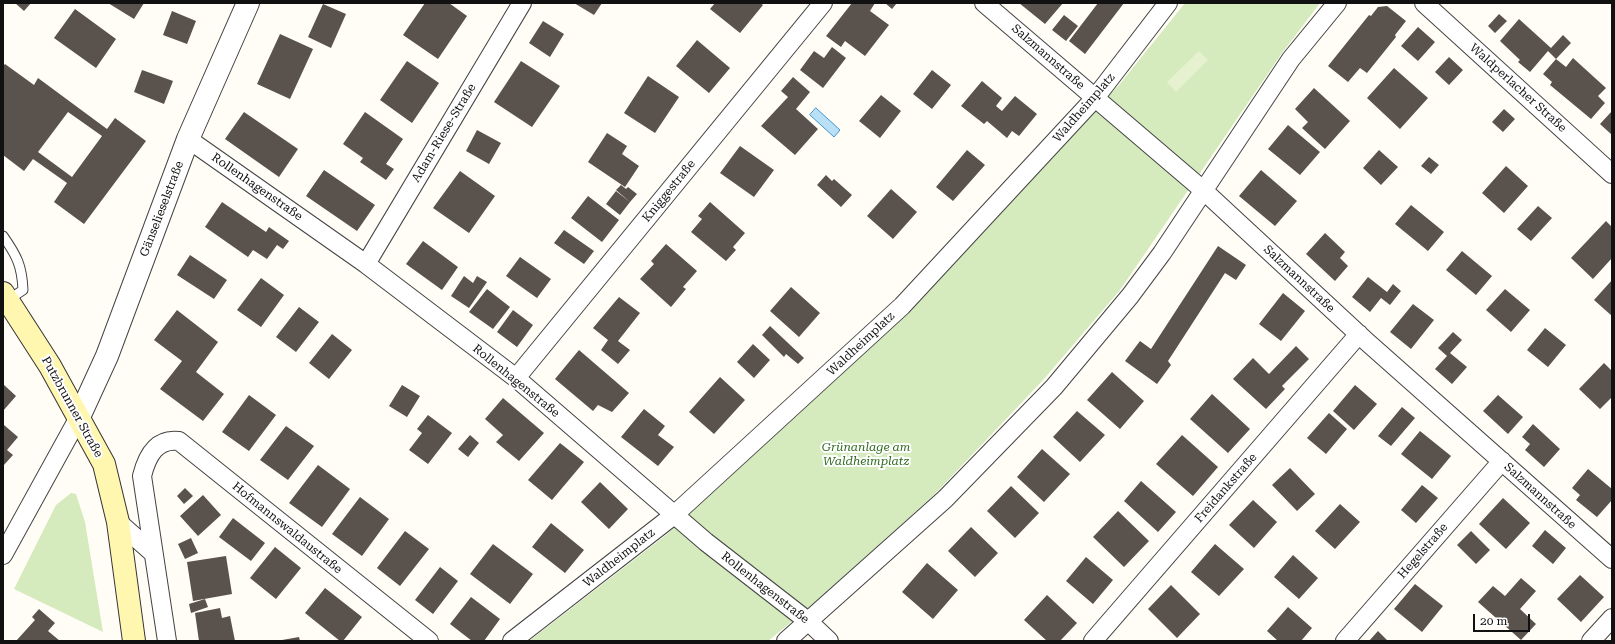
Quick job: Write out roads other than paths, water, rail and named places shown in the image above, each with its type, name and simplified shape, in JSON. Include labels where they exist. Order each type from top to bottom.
[{"type":"main road","name":"Putzbrunner Straße","points":[[6,297],[50,366],[104,464],[118,522],[134,641]]},
{"type":"street","name":"Gänselieselstraße","points":[[79,417],[107,356],[188,139],[248,3]]},
{"type":"street","name":"Adam-Riese-Straße","points":[[366,264],[522,3]]},
{"type":"street","name":"Kniggestraße","points":[[516,378],[823,3]]},
{"type":"street","name":"Salzmannstraße","points":[[984,3],[1203,190],[1359,334],[1612,559]]},
{"type":"street","name":"Waldheimplatz","points":[[512,641],[674,515],[902,306],[1095,98],[1168,3]]},
{"type":"street","points":[[786,641],[945,499],[1054,387],[1130,296],[1162,253],[1291,59],[1337,3]]},
{"type":"street","name":"Waldperlacher Straße","points":[[1424,3],[1612,174]]},
{"type":"street","name":"Rollenhagenstraße","points":[[188,139],[366,264],[516,378],[674,515],[809,622],[829,641]]},
{"type":"street","name":"Freidankstraße","points":[[1093,641],[1359,334]]},
{"type":"street","points":[[3,555],[79,417]]},
{"type":"street","name":"Hofmannswaldaustraße","points":[[153,553],[142,476],[146,462],[154,449],[162,443],[171,440],[179,441],[429,641]]},
{"type":"street","name":"Hegelstraße","points":[[1345,641],[1502,462]]},
{"type":"street","points":[[118,522],[153,553],[167,641]]},
{"type":"street","points":[[1591,641],[1612,618]]},
{"type":"lane","name":"Putzbrunner Straße","points":[[3,236],[17,256],[22,275],[23,290],[6,297]]},
{"type":"water","points":[[816,108],[840,130],[834,137],[810,115]]},
{"type":"park label","name":"Grünanlage am Waldheimplatz","points":[[866,454]]}]
